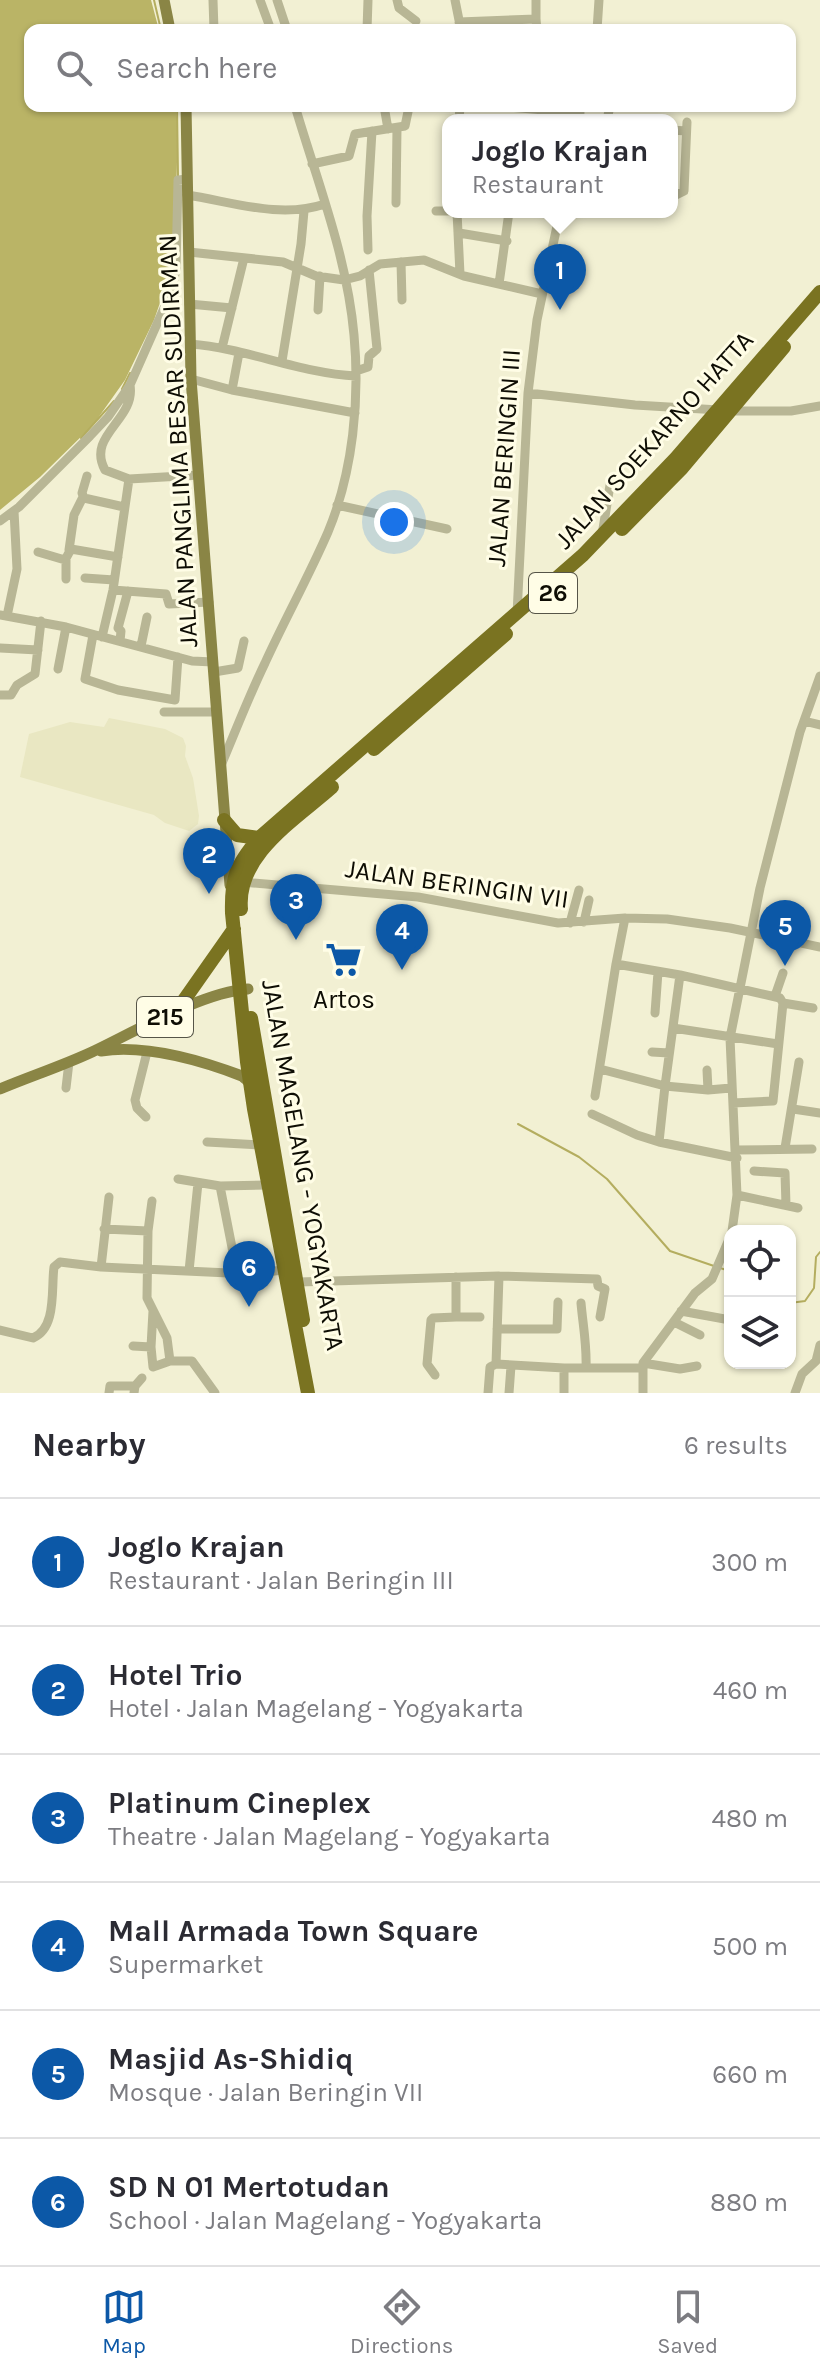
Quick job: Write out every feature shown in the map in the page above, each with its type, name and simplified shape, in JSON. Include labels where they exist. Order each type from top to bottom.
[{"type":"highway","name":"JALAN SOEKARNO HATTA","points":[[517,619],[578,571],[682,468],[820,292]]},
{"type":"highway","name":"JALAN SOEKARNO HATTA","points":[[258,846],[517,619],[566,572],[725,411],[820,304]]},
{"type":"highway","points":[[224,820],[237,835],[258,846]]},
{"type":"highway","name":"26","points":[[237,880],[258,846]]},
{"type":"highway","name":"26","points":[[237,880],[258,846]]},
{"type":"highway","name":"JALAN MAGELANG - YOGYAKARTA","points":[[237,880],[234,929],[318,1393]]},
{"type":"highway","name":"JALAN MAGELANG - YOGYAKARTA","points":[[237,880],[248,1071],[308,1393]]},
{"type":"highway","name":"215","points":[[175,1013],[234,929]]},
{"type":"main road","points":[[164,0],[169,24]]},
{"type":"main road","name":"JALAN PANGLIMA BESAR SUDIRMAN","points":[[186,112],[191,379],[224,820],[227,846],[237,880]]},
{"type":"main road","name":"215","points":[[0,1089],[69,1062],[175,1013],[244,990]]},
{"type":"main road","name":"215","points":[[131,1032],[131,1043],[142,1051]]},
{"type":"main road","name":"215","points":[[93,1051],[120,1048],[142,1051],[232,1072]]},
{"type":"main road","points":[[232,1072],[248,1071],[256,1064],[257,1053]]},
{"type":"main road","points":[[232,1072],[248,1081],[252,1091]]},
{"type":"street","points":[[213,0],[214,24]]},
{"type":"street","points":[[260,0],[269,24]]},
{"type":"street","points":[[277,0],[285,24]]},
{"type":"street","points":[[367,24],[368,0]]},
{"type":"street","points":[[397,0],[399,8],[416,21]]},
{"type":"street","points":[[455,0],[460,24]]},
{"type":"street","points":[[536,0],[536,24]]},
{"type":"street","points":[[597,24],[599,0]]},
{"type":"street","points":[[482,24],[536,19]]},
{"type":"street","points":[[221,767],[264,664],[328,532],[337,505],[355,413],[353,328],[344,280],[297,112]]},
{"type":"street","points":[[386,112],[392,128],[396,203]]},
{"type":"street","points":[[312,164],[349,156],[354,135],[406,125],[407,112]]},
{"type":"street","points":[[678,128],[686,126],[684,191],[678,194]]},
{"type":"street","points":[[368,250],[372,131]]},
{"type":"street","points":[[0,521],[90,436],[108,417],[130,385],[172,290],[176,269],[178,180],[187,179]]},
{"type":"street","points":[[187,195],[260,208],[304,211],[325,204]]},
{"type":"street","points":[[282,361],[304,211]]},
{"type":"street","points":[[436,211],[442,211]]},
{"type":"street","points":[[458,218],[460,274]]},
{"type":"street","points":[[499,284],[509,218]]},
{"type":"street","name":"JALAN BERINGIN III","points":[[517,619],[528,393],[542,294],[559,218]]},
{"type":"street","points":[[459,233],[507,241]]},
{"type":"street","points":[[189,252],[298,266],[320,276],[344,280],[380,264],[427,261],[460,274],[542,294]]},
{"type":"street","points":[[222,348],[244,258]]},
{"type":"street","points":[[401,262],[402,300]]},
{"type":"street","points":[[190,344],[282,361],[319,372],[356,374],[368,367],[369,356],[377,349],[369,270]]},
{"type":"street","points":[[318,310],[320,276]]},
{"type":"street","points":[[189,304],[232,308]]},
{"type":"street","points":[[232,390],[239,353]]},
{"type":"street","points":[[191,379],[232,390],[355,413]]},
{"type":"street","points":[[130,385],[130,405],[104,438],[102,465],[110,473],[129,479],[199,475]]},
{"type":"street","points":[[528,393],[725,411],[791,411],[820,406]]},
{"type":"street","points":[[66,579],[74,515],[83,497],[87,476]]},
{"type":"street","points":[[129,479],[114,585],[85,679],[118,690],[174,701],[178,657]]},
{"type":"street","points":[[602,535],[611,479]]},
{"type":"street","points":[[83,497],[89,501],[124,507]]},
{"type":"street","points":[[337,505],[447,529]]},
{"type":"street","points":[[14,511],[17,569],[4,616],[66,627],[214,667],[238,668],[244,641]]},
{"type":"street","points":[[38,552],[67,555],[95,551],[118,557]]},
{"type":"street","points":[[85,578],[128,591],[166,594],[169,604],[209,602]]},
{"type":"street","points":[[120,641],[121,631],[118,628],[128,591]]},
{"type":"street","points":[[141,646],[147,617]]},
{"type":"street","points":[[0,695],[11,695],[17,685],[33,676],[41,621]]},
{"type":"street","points":[[58,669],[66,627]]},
{"type":"street","points":[[0,648],[38,650]]},
{"type":"street","points":[[733,1225],[737,1195],[735,1103],[731,1088],[732,1038],[751,932],[804,721],[820,676]]},
{"type":"street","points":[[164,712],[217,712]]},
{"type":"street","points":[[804,721],[820,725]]},
{"type":"street","name":"JALAN BERINGIN VII","points":[[237,880],[408,896],[544,921],[570,923],[625,918],[667,919],[820,947]]},
{"type":"street","points":[[570,923],[579,890]]},
{"type":"street","points":[[584,922],[589,900]]},
{"type":"street","points":[[595,1096],[625,918]]},
{"type":"street","points":[[616,964],[743,988],[813,1008]]},
{"type":"street","points":[[655,1013],[658,972]]},
{"type":"street","points":[[773,1101],[783,973]]},
{"type":"street","points":[[659,1142],[680,975]]},
{"type":"street","points":[[673,1028],[778,1044]]},
{"type":"street","points":[[142,1051],[135,1100],[137,1108],[146,1117]]},
{"type":"street","points":[[652,1052],[669,1053]]},
{"type":"street","points":[[66,1088],[69,1062]]},
{"type":"street","points":[[785,1148],[799,1062]]},
{"type":"street","points":[[600,1069],[665,1086],[708,1090],[731,1088]]},
{"type":"street","points":[[707,1070],[708,1090]]},
{"type":"street","points":[[735,1103],[773,1101],[820,1113]]},
{"type":"street","points":[[592,1114],[659,1142],[736,1154],[785,1148],[812,1149]]},
{"type":"street","points":[[207,1142],[260,1145]]},
{"type":"street","points":[[754,1171],[785,1173],[786,1205]]},
{"type":"street","points":[[178,1179],[220,1186],[267,1185]]},
{"type":"street","points":[[189,1271],[198,1183]]},
{"type":"street","points":[[220,1186],[237,1273]]},
{"type":"street","points":[[737,1195],[798,1208]]},
{"type":"street","points":[[101,1267],[109,1197]]},
{"type":"street","points":[[152,1201],[148,1231],[147,1298],[167,1338],[170,1361]]},
{"type":"street","points":[[104,1229],[148,1231]]},
{"type":"street","points":[[643,1393],[642,1366],[695,1293],[712,1279],[724,1253]]},
{"type":"street","points":[[0,1330],[33,1338],[45,1330],[54,1270],[58,1263],[260,1274],[283,1270]]},
{"type":"street","points":[[299,1282],[499,1276],[597,1279],[598,1286],[605,1288],[600,1317]]},
{"type":"street","points":[[496,1364],[499,1276]]},
{"type":"street","points":[[456,1277],[456,1317]]},
{"type":"street","points":[[497,1329],[557,1329],[558,1302]]},
{"type":"street","points":[[581,1303],[582,1328],[587,1336],[586,1368]]},
{"type":"street","points":[[681,1311],[724,1319]]},
{"type":"street","points":[[154,1312],[153,1367],[170,1361],[192,1361],[215,1393]]},
{"type":"street","points":[[435,1375],[427,1364],[431,1318],[480,1317]]},
{"type":"street","points":[[674,1322],[700,1335]]},
{"type":"street","points":[[795,1393],[802,1374],[816,1367],[820,1345]]},
{"type":"street","points":[[133,1346],[151,1347]]},
{"type":"street","points":[[488,1393],[490,1367],[496,1364],[564,1368],[642,1366],[680,1369],[697,1366]]},
{"type":"street","points":[[509,1393],[511,1366]]},
{"type":"street","points":[[564,1368],[564,1393]]},
{"type":"street","points":[[109,1393],[110,1386],[137,1386]]},
{"type":"shaded area","points":[[0,0],[151,0],[157,24],[24,24],[24,112],[176,112],[176,200],[169,277],[154,320],[125,380],[93,425],[40,477],[0,510]]},
{"type":"shaded area","points":[[109,718],[165,729],[183,738],[199,816],[198,824],[189,831],[165,823],[154,815],[20,777],[29,734],[70,722],[104,727]]},
{"type":"waterway","points":[[154,0],[160,24]]},
{"type":"waterway","points":[[177,112],[178,176]]},
{"type":"waterway","points":[[122,389],[130,373]]},
{"type":"waterway","points":[[81,438],[114,401]]},
{"type":"waterway","points":[[518,1124],[579,1157],[607,1179],[670,1251],[714,1266]]},
{"type":"waterway","points":[[796,1302],[805,1301],[814,1288],[816,1257],[820,1252]]},
{"type":"waterway","points":[[720,1268],[724,1269]]},
{"type":"place","name":"Joglo Krajan","points":[[560,310]]},
{"type":"place","name":"Hotel Trio","points":[[209,894]]},
{"type":"place","name":"Platinum Cineplex","points":[[296,940]]},
{"type":"place","name":"Artos","points":[[344,960]]},
{"type":"place","name":"Masjid As-Shidiq","points":[[785,966]]},
{"type":"place","name":"Mall Armada Town Square","points":[[402,970]]},
{"type":"place","name":"SD N 01 Mertotudan","points":[[249,1307]]}]
